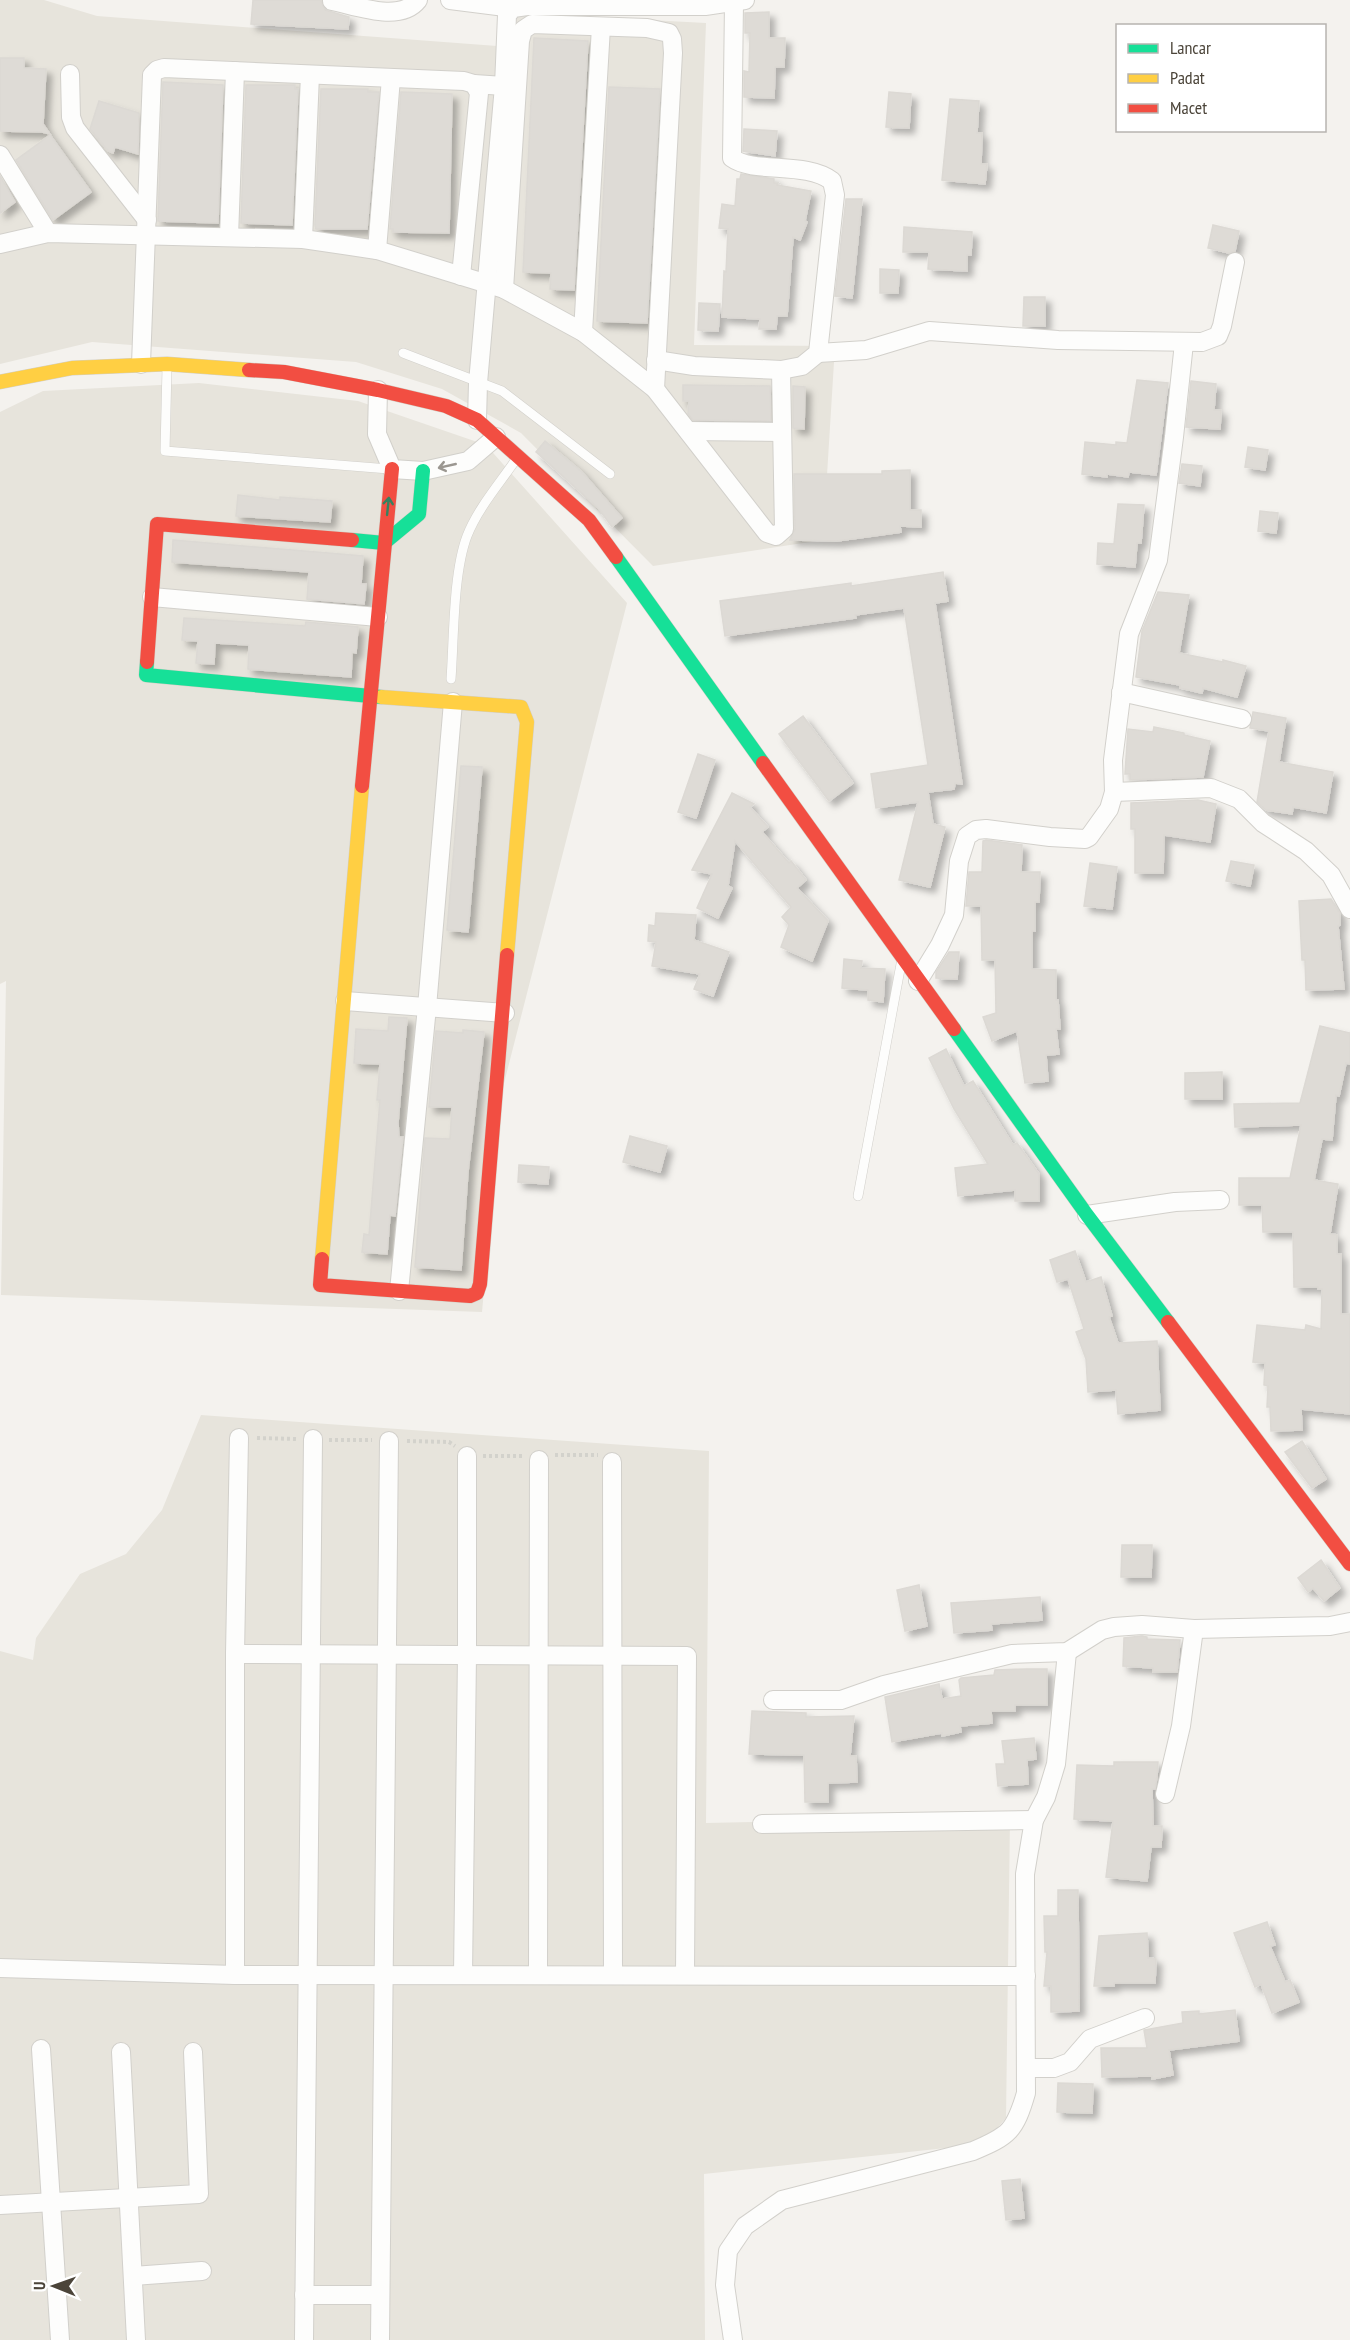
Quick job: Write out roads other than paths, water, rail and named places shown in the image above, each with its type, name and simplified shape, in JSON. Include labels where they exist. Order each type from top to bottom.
[{"type":"street","points":[[332,1],[394,13],[406,11],[418,0]]},
{"type":"street","points":[[450,0],[492,3],[513,8],[604,3],[705,6],[740,2],[732,158],[744,163],[825,175],[832,181],[835,195],[818,353]]},
{"type":"street","points":[[496,287],[507,15],[513,8]]},
{"type":"street","points":[[477,420],[478,382],[496,287],[520,41],[523,30],[532,24],[660,30],[669,33],[672,39],[655,389]]},
{"type":"street","points":[[583,332],[601,27]]},
{"type":"street","points":[[141,364],[152,75],[157,70],[164,68],[464,81],[504,86]]},
{"type":"street","points":[[229,237],[235,71]]},
{"type":"street","points":[[70,74],[71,117],[75,128],[147,228]]},
{"type":"street","points":[[303,239],[310,75]]},
{"type":"street","points":[[377,250],[391,78]]},
{"type":"street","points":[[460,276],[479,93],[474,84]]},
{"type":"street","points":[[0,155],[48,233]]},
{"type":"street","points":[[0,244],[48,233],[147,228],[229,237],[303,239],[377,250],[496,287],[583,332],[655,389],[767,533],[776,536],[784,529],[781,370]]},
{"type":"street","points":[[656,360],[694,366],[781,370],[802,366],[818,353],[866,350],[929,331],[1058,340],[1202,342],[1218,336],[1235,262]]},
{"type":"street","points":[[918,981],[940,945],[954,915],[959,861],[966,836],[976,830],[986,829],[1085,839],[1089,837],[1109,809],[1114,792],[1113,760],[1129,633],[1158,560],[1184,343]]},
{"type":"street","points":[[0,382],[72,368],[141,364],[284,372],[446,406],[477,420],[496,436],[589,520],[1087,1215],[1350,1564]]},
{"type":"street","points":[[378,390],[377,434],[392,469],[384,543],[378,617],[369,696],[320,1285],[470,1296],[477,1293],[480,1284],[504,1012],[527,722],[521,707],[369,696],[146,675],[157,524],[384,543],[419,514],[423,471]]},
{"type":"street","points":[[688,431],[782,432]]},
{"type":"street","points":[[392,469],[423,471],[468,460],[496,436]]},
{"type":"street","points":[[152,597],[378,617]]},
{"type":"street","points":[[1121,692],[1242,719]]},
{"type":"street","points":[[399,1291],[427,1007],[453,702]]},
{"type":"street","points":[[1114,792],[1211,788],[1239,799],[1263,823],[1306,851],[1331,875],[1350,909]]},
{"type":"street","points":[[345,1000],[504,1012]]},
{"type":"street","points":[[1087,1215],[1174,1202],[1220,1200]]},
{"type":"street","points":[[235,1975],[238,1438]]},
{"type":"street","points":[[304,2340],[313,1439]]},
{"type":"street","points":[[380,2340],[389,1441]]},
{"type":"street","points":[[463,1975],[467,1456]]},
{"type":"street","points":[[538,1975],[539,1460]]},
{"type":"street","points":[[612,1462],[612,1975]]},
{"type":"street","points":[[773,1701],[841,1700],[884,1685],[1000,1657],[1067,1652],[1102,1630],[1114,1627],[1142,1625],[1194,1629],[1330,1626],[1350,1622]]},
{"type":"street","points":[[1166,1794],[1181,1726],[1194,1629]]},
{"type":"street","points":[[733,2340],[725,2285],[728,2251],[745,2226],[782,2200],[973,2151],[1003,2139],[1019,2118],[1026,2093],[1025,1874],[1034,1820],[1046,1797],[1056,1764],[1067,1652]]},
{"type":"street","points":[[236,1654],[687,1656],[685,1975]]},
{"type":"street","points":[[762,1824],[1034,1820]]},
{"type":"street","points":[[0,1968],[235,1975],[1026,1976]]},
{"type":"street","points":[[1026,2068],[1054,2068],[1070,2062],[1090,2039],[1145,2018]]},
{"type":"street","points":[[41,2049],[60,2340]]},
{"type":"street","points":[[121,2052],[136,2340]]},
{"type":"street","points":[[0,2205],[199,2194],[193,2052]]},
{"type":"street","points":[[133,2276],[202,2271]]},
{"type":"street","points":[[304,2295],[381,2295]]},
{"type":"lane","points":[[403,353],[502,391],[610,474]]},
{"type":"lane","points":[[167,364],[165,452],[392,469]]},
{"type":"lane","points":[[451,679],[459,578],[466,538],[476,517],[518,456]]},
{"type":"lane","points":[[858,1196],[902,958]]}]
